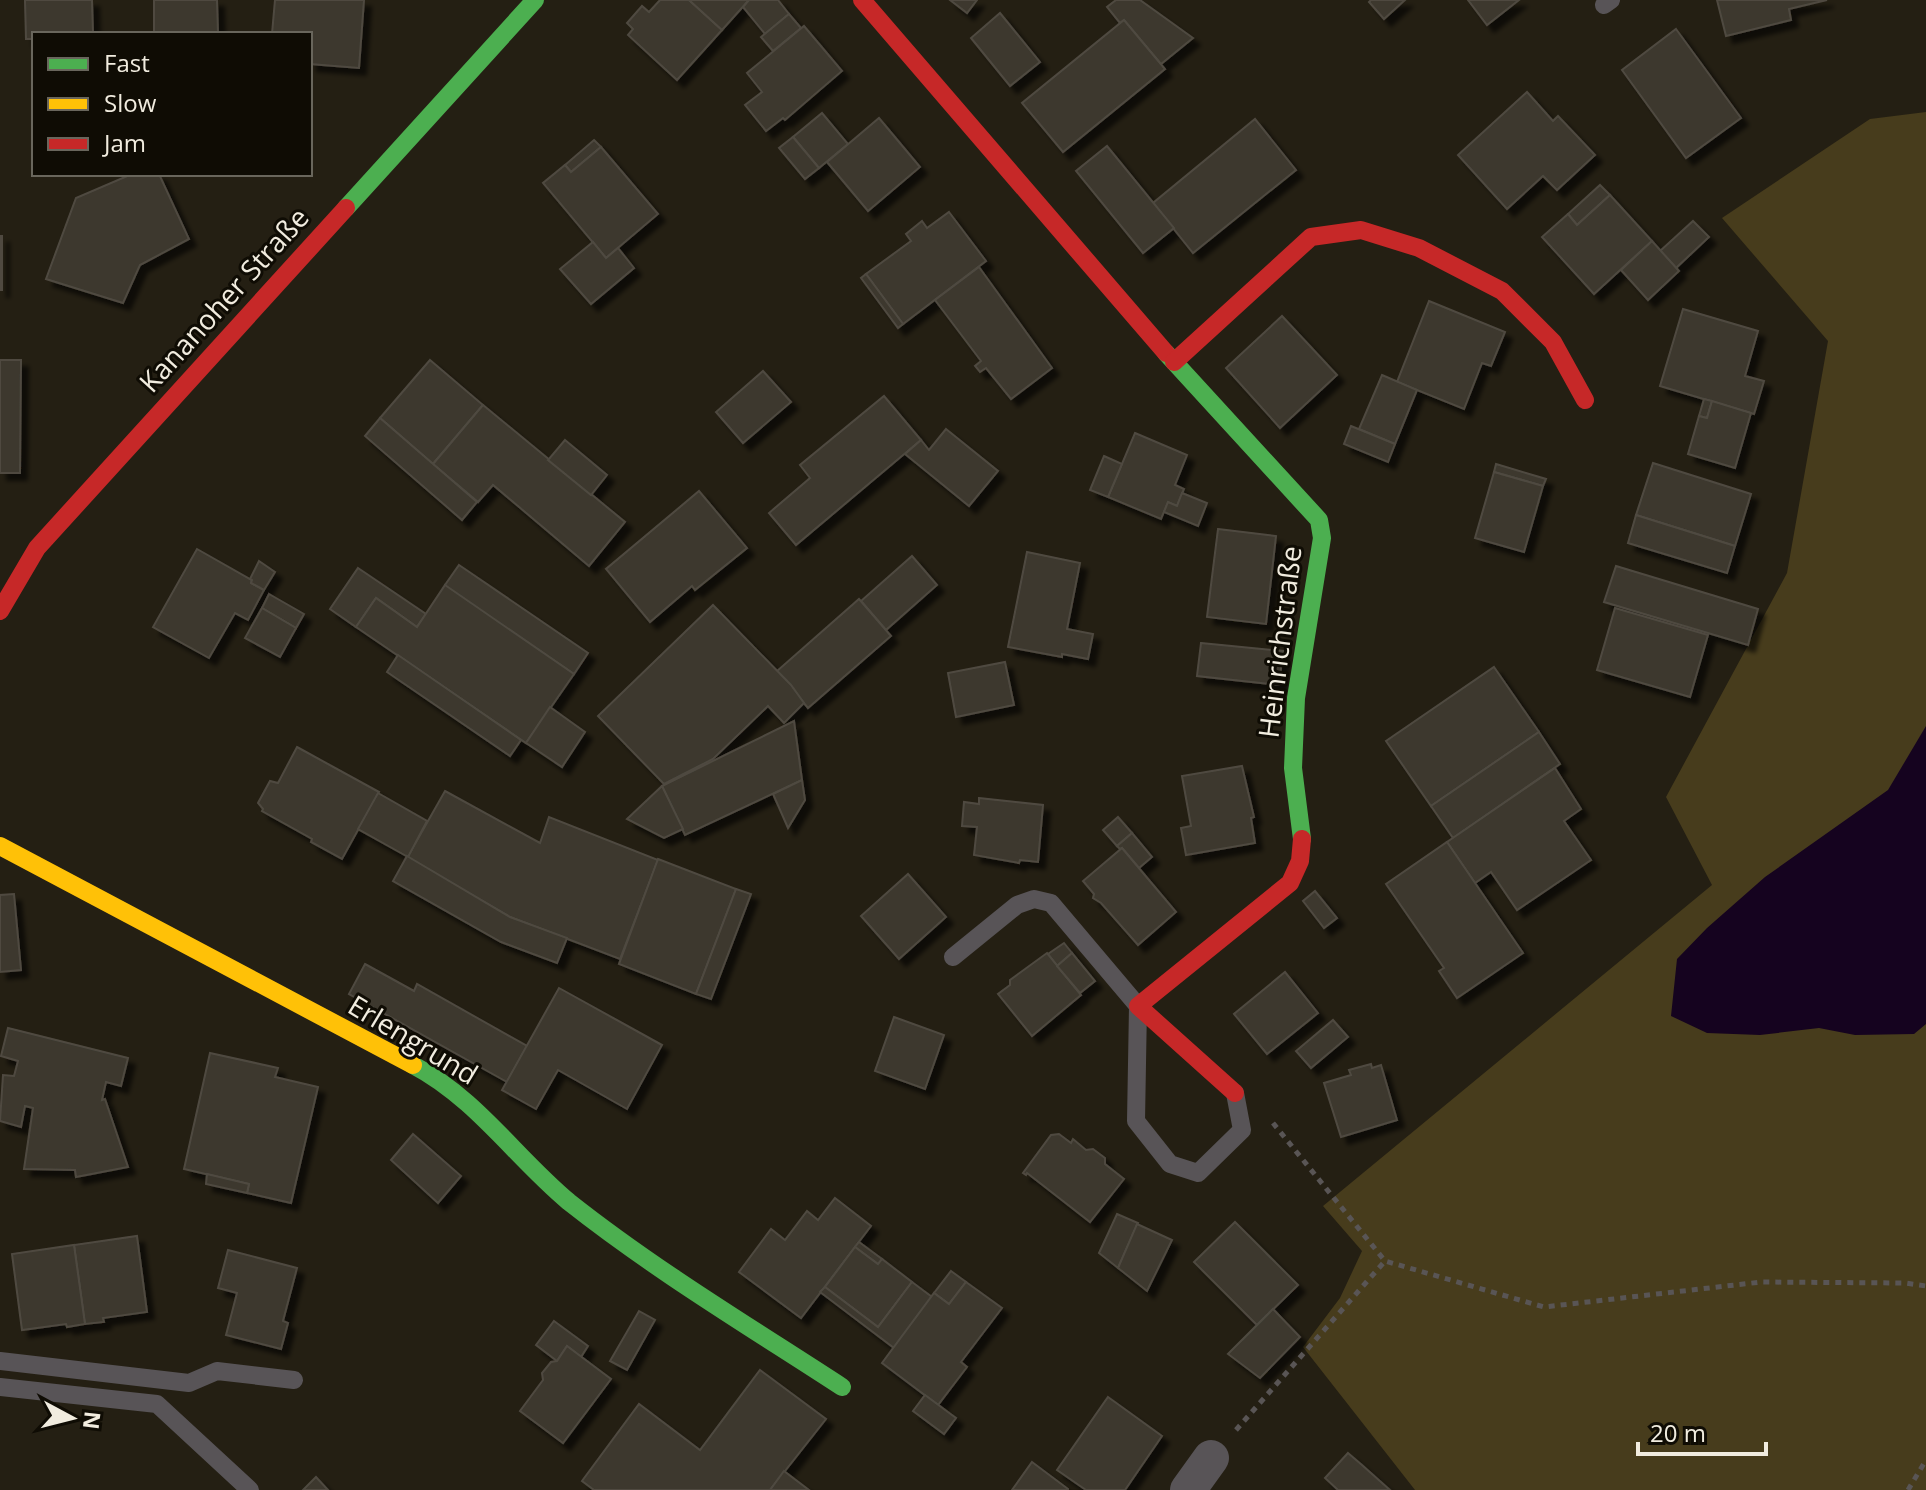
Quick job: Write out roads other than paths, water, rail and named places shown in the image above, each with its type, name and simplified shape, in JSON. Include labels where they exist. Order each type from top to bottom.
[{"type":"street","name":"Kananoher Straße","points":[[0,611],[37,548],[535,0]]},
{"type":"street","name":"Heinrichstraße","points":[[862,0],[1174,362],[1319,520],[1322,538],[1296,698],[1293,768],[1302,833],[1300,861],[1290,883],[1138,1006]]},
{"type":"street","points":[[1174,362],[1311,237],[1361,230],[1419,248],[1502,291],[1553,342],[1585,400]]},
{"type":"street","name":"Erlengrund","points":[[0,846],[422,1070],[482,1116],[565,1198],[620,1242],[842,1387]]},
{"type":"street","points":[[1138,1006],[1235,1093]]},
{"type":"street","points":[[1188,1490],[1211,1458]]},
{"type":"lane","points":[[953,957],[1017,905],[1034,899],[1051,903],[1138,1006],[1136,1121],[1170,1164],[1198,1173],[1242,1130],[1235,1093]]},
{"type":"lane","points":[[0,1361],[189,1383],[217,1371],[294,1380]]},
{"type":"lane","points":[[0,1387],[157,1404],[250,1490]]}]
